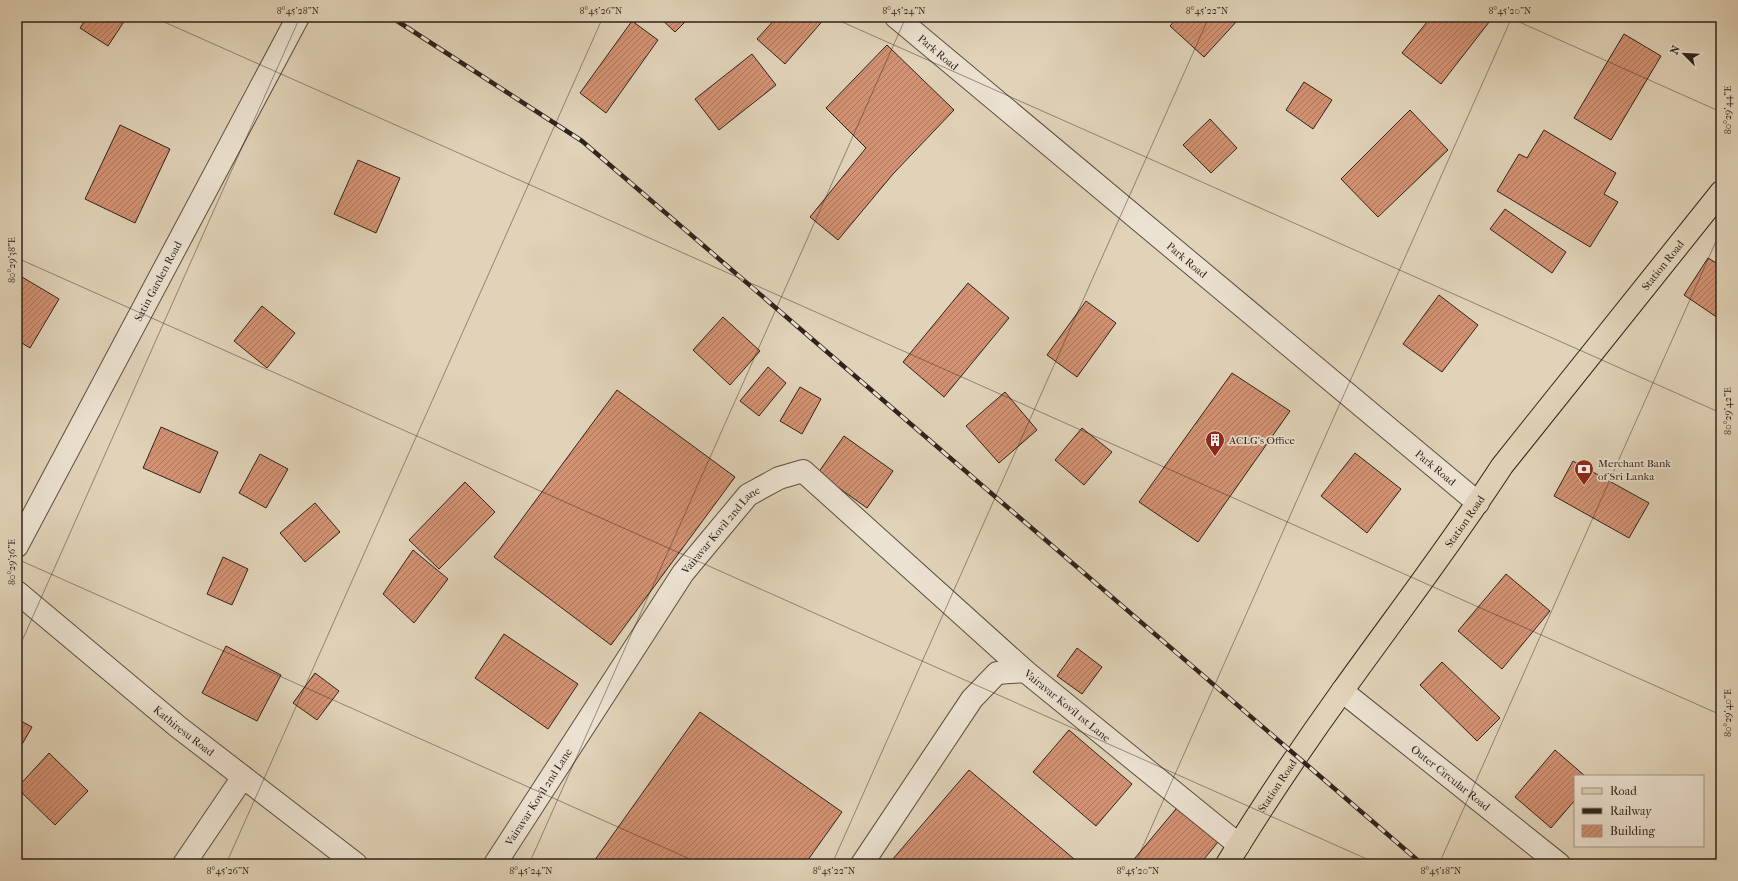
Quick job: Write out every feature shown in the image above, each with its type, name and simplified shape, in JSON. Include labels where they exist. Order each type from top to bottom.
[{"type":"main road","name":"Station Road","points":[[1227,864],[1342,691],[1478,503],[1502,466],[1721,192]]},
{"type":"street","name":"Satin Garden Road","points":[[17,546],[298,17]]},
{"type":"street","name":"Park Road","points":[[896,17],[1478,503]]},
{"type":"street","name":"Vairavar Kovil 2nd Lane","points":[[495,864],[683,574],[748,495],[779,478],[803,471],[1025,671]]},
{"type":"street","name":"Kathiresu Road","points":[[17,592],[177,726],[356,864]]},
{"type":"street","name":"Vairavar Kovil 1st Lane","points":[[862,864],[972,699],[997,673],[1025,671],[1239,845]]},
{"type":"street","name":"Outer Circular Road","points":[[1342,691],[1559,864]]},
{"type":"street","points":[[184,864],[242,777]]},
{"type":"building","points":[[87,17],[127,17],[108,46],[80,28]]},
{"type":"building","points":[[659,17],[690,17],[675,32]]},
{"type":"building","points":[[777,17],[826,17],[785,64],[757,39]]},
{"type":"building","points":[[1178,17],[1231,17],[1236,22],[1204,57],[1170,26]]},
{"type":"building","points":[[1431,17],[1493,17],[1441,84],[1402,53]]},
{"type":"building","points":[[632,21],[658,40],[606,113],[580,93]]},
{"type":"building","points":[[1624,34],[1661,56],[1611,140],[1574,118]]},
{"type":"building","points":[[887,45],[954,110],[893,174],[838,240],[810,217],[866,148],[826,108]]},
{"type":"building","points":[[752,54],[776,85],[719,130],[695,99]]},
{"type":"building","points":[[1304,82],[1332,100],[1313,129],[1286,110]]},
{"type":"building","points":[[1410,110],[1448,150],[1378,217],[1341,179]]},
{"type":"building","points":[[1210,119],[1237,148],[1211,173],[1183,145]]},
{"type":"building","points":[[120,125],[170,149],[135,223],[85,199]]},
{"type":"building","points":[[1544,130],[1616,173],[1604,194],[1618,202],[1590,247],[1497,191],[1519,154],[1527,158]]},
{"type":"building","points":[[358,160],[400,178],[376,233],[334,214]]},
{"type":"building","points":[[1505,209],[1566,252],[1552,273],[1490,229]]},
{"type":"building","points":[[1708,258],[1721,266],[1721,320],[1684,295]]},
{"type":"building","points":[[22,277],[59,299],[30,348],[17,340],[17,284]]},
{"type":"building","points":[[968,283],[1009,318],[944,397],[903,362]]},
{"type":"building","points":[[1439,295],[1478,325],[1442,372],[1403,344]]},
{"type":"building","points":[[1086,301],[1116,323],[1077,377],[1047,355]]},
{"type":"building","points":[[262,306],[295,333],[267,368],[234,341]]},
{"type":"building","points":[[723,317],[760,351],[730,385],[693,350]]},
{"type":"building","points":[[768,367],[786,383],[759,416],[740,401]]},
{"type":"building","name":"ACLG's Office","points":[[1232,373],[1290,411],[1198,542],[1139,502]]},
{"type":"building","points":[[800,387],[821,399],[802,434],[780,421]]},
{"type":"building","points":[[617,390],[735,477],[611,645],[494,557]]},
{"type":"building","points":[[1005,392],[1037,430],[999,463],[966,426]]},
{"type":"building","points":[[161,427],[218,452],[200,493],[143,468]]},
{"type":"building","points":[[1082,428],[1112,452],[1084,485],[1055,460]]},
{"type":"building","points":[[844,436],[893,471],[867,508],[818,473]]},
{"type":"building","points":[[1355,453],[1401,489],[1367,533],[1321,496]]},
{"type":"building","points":[[260,454],[288,469],[266,508],[239,493]]},
{"type":"building","points":[[1573,461],[1649,503],[1629,538],[1554,496]]},
{"type":"building","points":[[465,482],[495,512],[439,569],[409,540]]},
{"type":"building","points":[[315,503],[340,532],[305,562],[280,533]]},
{"type":"building","points":[[413,550],[448,579],[414,623],[383,594]]},
{"type":"building","points":[[223,557],[248,569],[232,605],[207,594]]},
{"type":"building","points":[[1506,574],[1550,611],[1502,669],[1458,631]]},
{"type":"building","points":[[504,634],[578,684],[548,729],[475,678]]},
{"type":"building","points":[[226,646],[281,675],[257,721],[202,693]]},
{"type":"building","points":[[1077,648],[1102,667],[1082,694],[1057,676]]},
{"type":"building","points":[[1442,662],[1500,718],[1477,741],[1420,685]]},
{"type":"building","points":[[315,673],[339,691],[317,720],[293,703]]},
{"type":"building","points":[[700,712],[842,812],[805,864],[592,864]]},
{"type":"building","points":[[17,719],[32,727],[17,753]]},
{"type":"building","points":[[1069,730],[1132,784],[1096,826],[1033,772]]},
{"type":"building","points":[[1555,750],[1584,775],[1574,775],[1574,801],[1551,828],[1515,797]]},
{"type":"building","points":[[49,753],[88,791],[55,825],[17,788]]},
{"type":"building","points":[[969,770],[1080,864],[897,864],[892,860]]},
{"type":"building","points":[[1181,803],[1222,837],[1200,864],[1130,864]]},
{"type":"building","points":[[227,860],[233,864],[224,864]]},
{"type":"railway","points":[[391,17],[582,141],[1422,864]]},
{"type":"place","name":"ACLG's Office","points":[[1215,457]]},
{"type":"place","name":"Merchant Bank of Sri Lanka","points":[[1584,486]]}]
